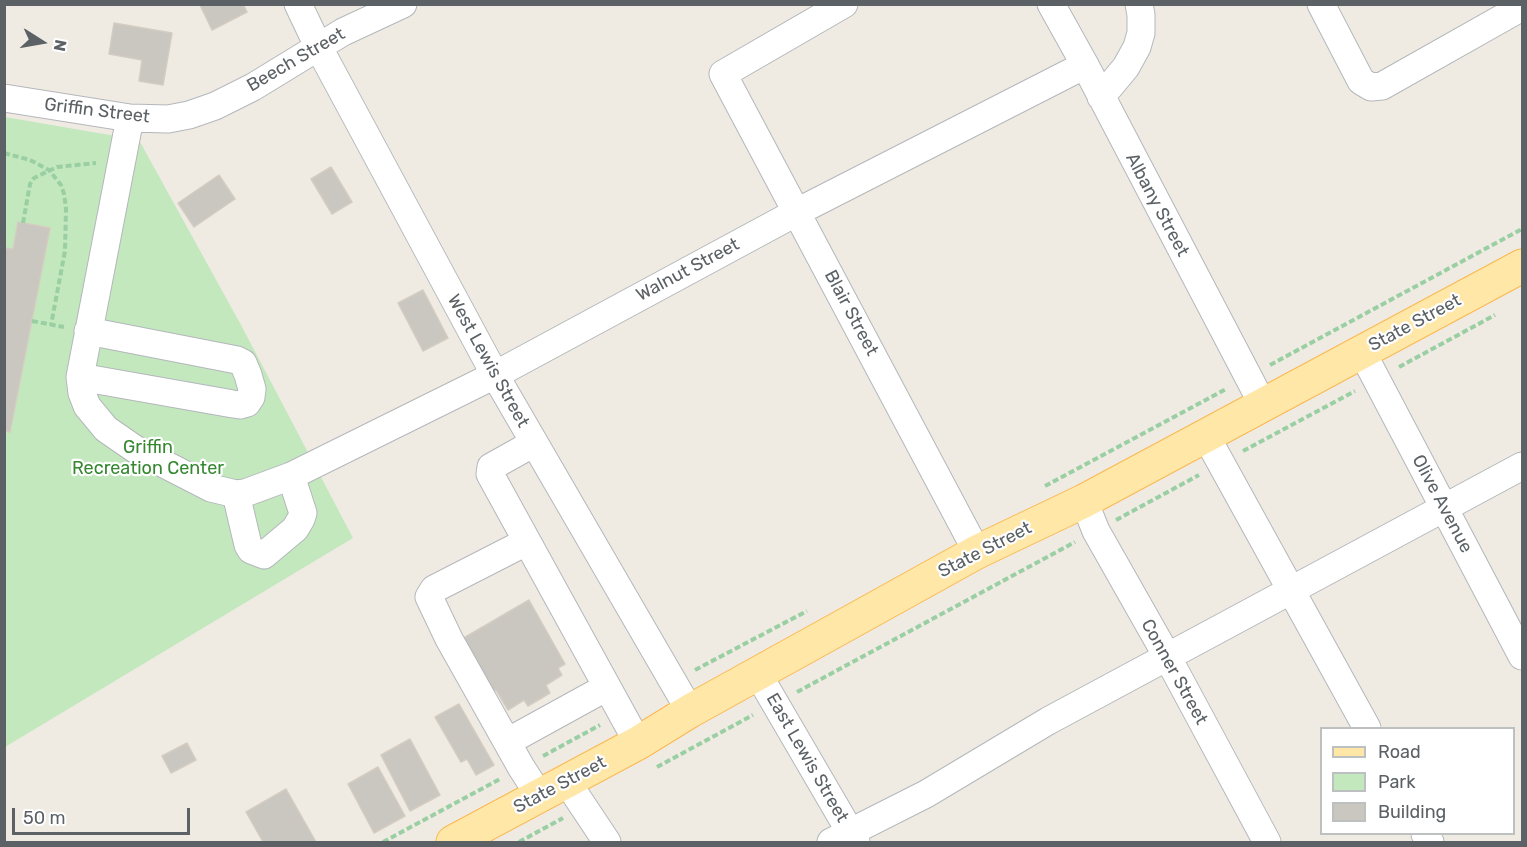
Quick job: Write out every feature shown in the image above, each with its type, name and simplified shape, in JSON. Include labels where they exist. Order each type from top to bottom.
[{"type":"main road","name":"State Street","points":[[453,843],[642,758],[690,711],[977,552],[1090,516],[1214,449],[1263,405],[1369,366],[1522,266]]},
{"type":"street","name":"West Lewis Street","points":[[298,4],[318,46],[495,375],[690,711]]},
{"type":"street","name":"Beech Street","points":[[189,115],[253,87],[318,46],[403,4]]},
{"type":"street","name":"Blair Street","points":[[844,4],[723,74],[977,552]]},
{"type":"street","name":"Albany Street","points":[[1051,4],[1263,405]]},
{"type":"street","points":[[1101,98],[1126,67],[1137,47],[1141,33],[1139,4]]},
{"type":"street","points":[[1321,4],[1361,81],[1371,87],[1382,86],[1522,7]]},
{"type":"street","name":"Walnut Street","points":[[236,494],[245,493],[291,476],[495,375],[797,212],[1085,65]]},
{"type":"street","name":"Griffin Street","points":[[4,98],[130,118],[168,119],[189,115]]},
{"type":"street","points":[[130,118],[88,331],[80,377],[81,393],[87,406],[106,429],[135,449],[219,491],[236,494],[248,546],[251,550],[264,555],[295,529],[301,519],[303,513],[291,476]]},
{"type":"street","points":[[80,377],[240,405],[247,403],[251,397],[252,389],[248,375],[243,363],[237,360],[88,331]]},
{"type":"street","name":"Olive Avenue","points":[[1369,366],[1522,656]]},
{"type":"street","points":[[534,443],[489,470],[526,542],[607,687],[642,758]]},
{"type":"street","points":[[1214,449],[1366,727]]},
{"type":"street","points":[[846,839],[1048,721],[1522,466]]},
{"type":"street","name":"Conner Street","points":[[1090,516],[1267,843]]},
{"type":"street","points":[[526,542],[468,571],[430,593],[429,597],[449,639],[507,742],[564,795],[607,843]]},
{"type":"street","name":"East Lewis Street","points":[[758,674],[846,839]]},
{"type":"street","points":[[507,742],[607,687]]},
{"type":"path","points":[[4,153],[30,160],[49,170],[61,185],[66,208],[64,251],[51,325]]},
{"type":"path","points":[[23,223],[30,183],[34,178],[57,167],[84,164],[120,165]]},
{"type":"path","points":[[642,758],[775,703],[1090,516],[1369,366],[1502,312]]},
{"type":"path","points":[[32,321],[88,331]]},
{"type":"path","points":[[519,843],[564,795]]},
{"type":"green space","name":"Griffin Recreation Center","points":[[5,117],[139,140],[241,325],[353,538],[5,747]]},
{"type":"building","points":[[243,4],[247,12],[212,30],[200,5]]},
{"type":"building","points":[[114,23],[172,33],[163,85],[139,81],[142,60],[109,54]]},
{"type":"building","points":[[331,167],[352,202],[332,214],[311,179]]},
{"type":"building","points":[[219,175],[235,199],[194,227],[178,203]]},
{"type":"building","points":[[18,222],[50,228],[10,432],[4,431],[4,248],[13,249]]},
{"type":"building","points":[[423,290],[448,338],[423,351],[398,303]]},
{"type":"building","points":[[529,600],[565,664],[558,668],[562,675],[546,685],[550,693],[528,706],[524,700],[508,710],[496,690],[492,692],[462,639]]},
{"type":"building","points":[[459,704],[494,765],[476,775],[467,759],[461,762],[435,717]]},
{"type":"building","points":[[410,739],[440,795],[410,811],[381,755]]},
{"type":"building","points":[[187,743],[196,760],[171,773],[162,756]]},
{"type":"building","points":[[378,767],[405,816],[374,833],[348,784]]},
{"type":"building","points":[[286,789],[316,842],[263,842],[246,812]]}]
